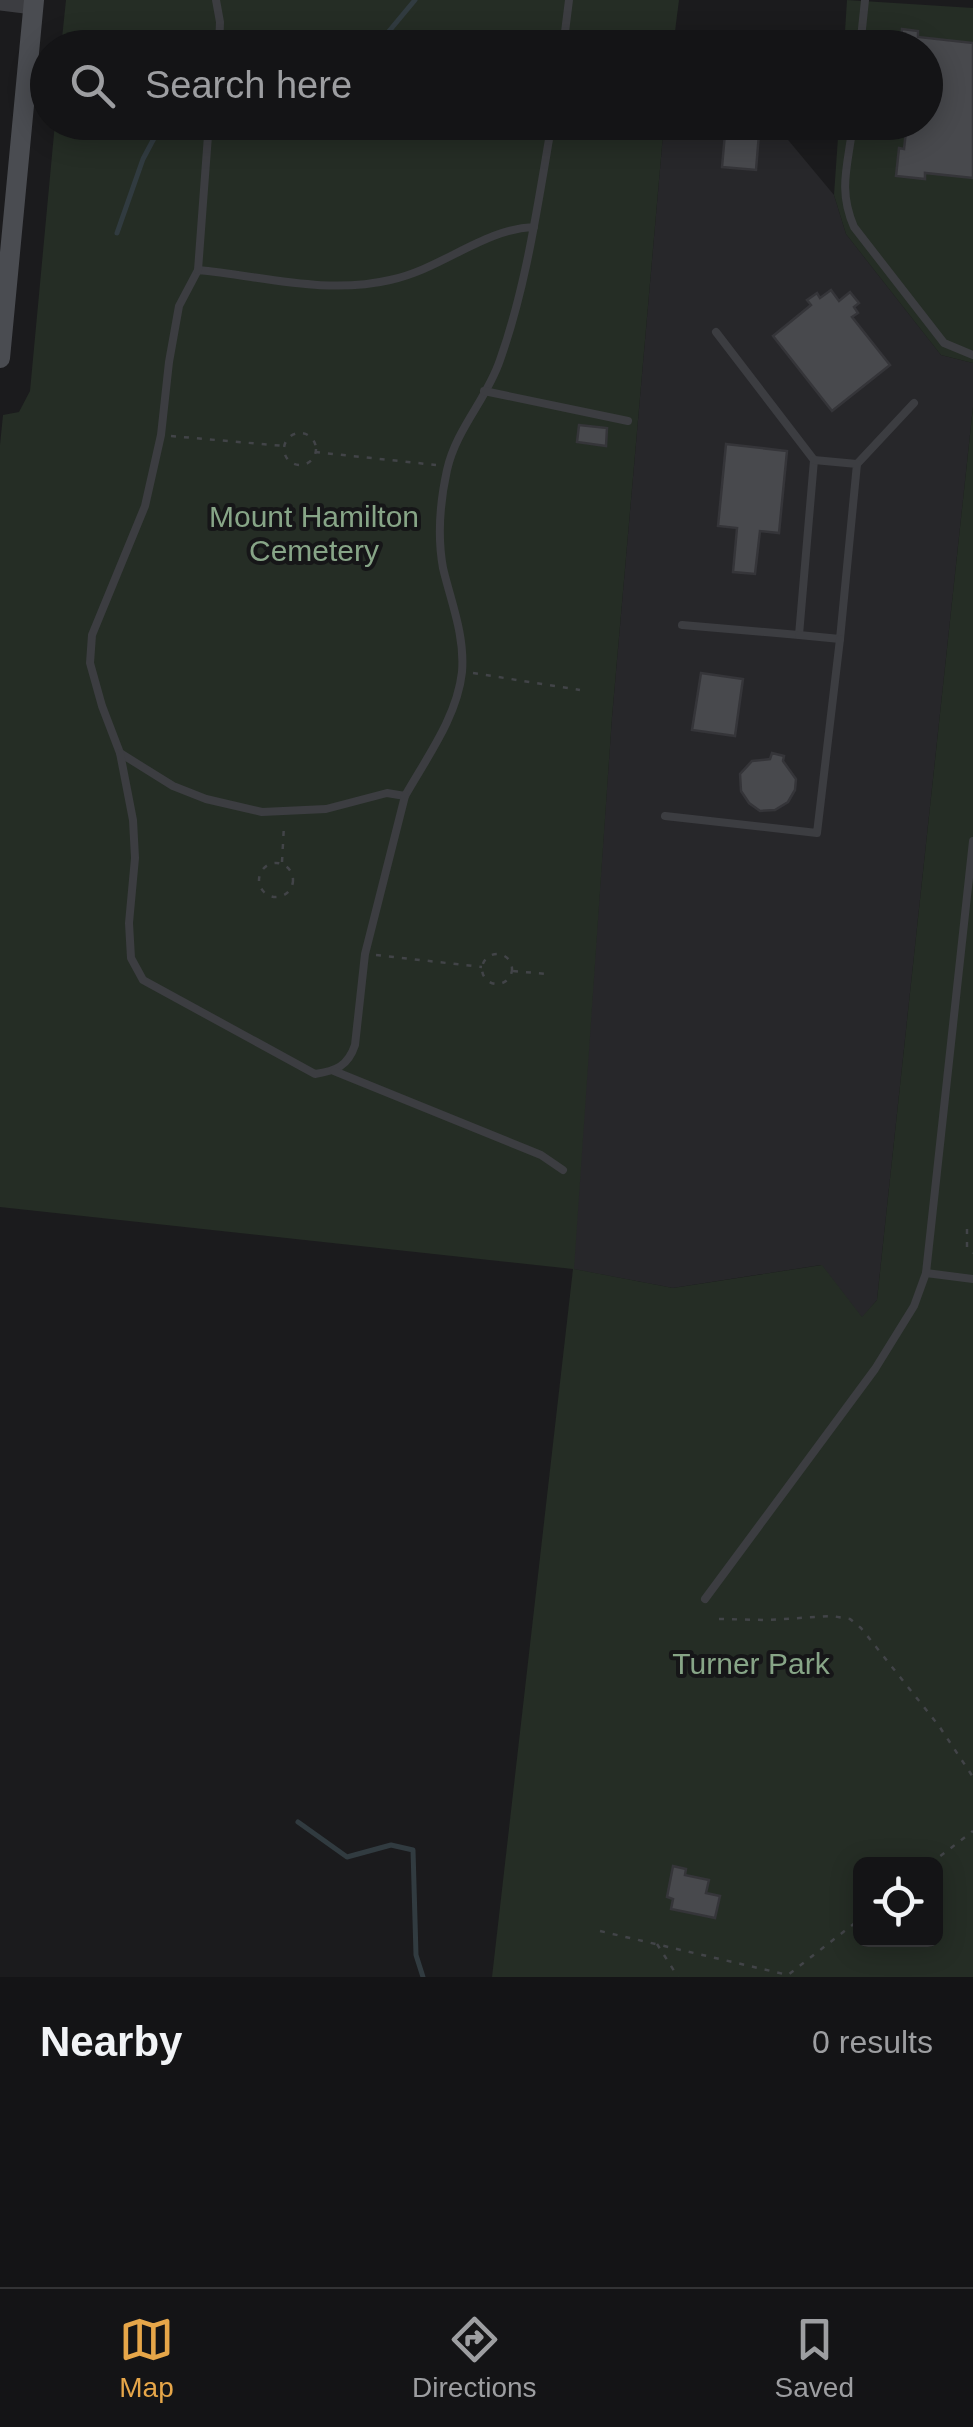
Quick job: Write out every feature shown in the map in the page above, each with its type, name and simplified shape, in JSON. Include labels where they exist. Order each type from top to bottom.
[{"type":"street","points":[[0,4],[34,4],[30,30]]},
{"type":"street","points":[[0,358],[7,193],[30,32]]},
{"type":"lane","points":[[216,0],[220,30]]},
{"type":"lane","points":[[565,30],[569,0]]},
{"type":"lane","points":[[862,30],[865,0]]},
{"type":"lane","points":[[209,140],[198,270],[179,306],[168,362],[161,435],[145,506],[92,635],[90,662],[120,753],[133,820],[130,958],[144,980],[314,1074],[334,1071],[351,1059],[356,1045],[365,954],[405,796],[453,710],[462,672],[460,633],[443,566],[439,514],[455,444],[499,365],[534,227],[549,140]]},
{"type":"lane","points":[[850,140],[843,184],[845,206],[854,227],[944,344],[973,355]]},
{"type":"lane","points":[[198,270],[330,286],[390,280],[447,260],[498,231],[534,227]]},
{"type":"lane","points":[[716,332],[814,460],[799,635]]},
{"type":"lane","points":[[484,392],[628,422]]},
{"type":"lane","points":[[665,816],[817,833],[856,464],[914,404]]},
{"type":"lane","points":[[814,460],[856,464]]},
{"type":"lane","points":[[682,625],[840,638]]},
{"type":"lane","points":[[120,753],[173,786],[206,799],[262,812],[326,808],[387,793],[405,796]]},
{"type":"lane","points":[[705,1599],[875,1369],[914,1306],[926,1273],[973,841]]},
{"type":"lane","points":[[334,1071],[542,1155],[563,1170]]},
{"type":"lane","points":[[926,1273],[973,1279]]},
{"type":"path","points":[[303,433],[312,438],[315,452],[310,461],[294,463],[286,456],[284,446],[289,437],[303,433]]},
{"type":"path","points":[[161,435],[284,446]]},
{"type":"path","points":[[315,452],[448,466]]},
{"type":"path","points":[[462,672],[580,690]]},
{"type":"path","points":[[282,864],[286,812]]},
{"type":"path","points":[[271,863],[282,864],[290,871],[292,882],[287,892],[270,896],[262,889],[260,874],[271,863]]},
{"type":"path","points":[[365,954],[482,967]]},
{"type":"path","points":[[498,954],[507,958],[511,970],[507,979],[492,983],[484,977],[482,967],[486,959],[498,954]]},
{"type":"path","points":[[511,970],[547,974]]},
{"type":"path","points":[[967,1229],[968,1247],[973,1253]]},
{"type":"path","points":[[719,1619],[850,1619],[940,1726],[973,1777]]},
{"type":"path","points":[[939,1857],[973,1832]]},
{"type":"path","points":[[600,1931],[788,1975],[853,1924]]},
{"type":"path","points":[[655,1941],[678,1977]]},
{"type":"shaded area","points":[[663,140],[788,140],[834,195],[846,234],[941,355],[973,363],[973,407],[877,1300],[862,1318],[821,1265],[673,1288],[573,1269],[612,717]]},
{"type":"green space","points":[[66,0],[679,0],[675,30],[63,30]]},
{"type":"green space","points":[[847,0],[973,8],[973,363],[941,355],[846,234],[834,195],[838,140],[943,140],[943,30],[845,30]]},
{"type":"green space","name":"Mount Hamilton Cemetery","points":[[53,140],[663,140],[612,717],[574,1269],[673,1288],[822,1265],[862,1317],[877,1300],[973,407],[973,1977],[492,1977],[573,1269],[0,1207],[3,415],[19,412],[30,391]]},
{"type":"building","points":[[943,40],[973,43],[973,178],[925,173],[925,179],[896,176],[899,148],[904,149],[905,140],[943,140]]},
{"type":"building","points":[[724,140],[758,140],[756,170],[722,167]]},
{"type":"building","points":[[831,290],[839,301],[850,292],[859,303],[854,307],[858,313],[852,317],[890,365],[832,411],[773,336],[811,305],[807,300],[817,293],[820,298]]},
{"type":"building","points":[[579,425],[607,428],[606,446],[577,442]]},
{"type":"building","points":[[726,444],[787,451],[779,533],[760,531],[755,574],[733,572],[737,528],[718,526]]},
{"type":"building","points":[[701,673],[743,679],[735,736],[692,730]]},
{"type":"building","points":[[772,753],[784,756],[783,761],[796,779],[795,790],[788,802],[775,810],[760,811],[741,791],[740,774],[752,761],[770,759]]},
{"type":"building","points":[[673,1866],[686,1869],[685,1875],[709,1880],[706,1893],[720,1896],[715,1918],[671,1909],[673,1899],[667,1897]]},
{"type":"waterway","points":[[390,30],[415,0]]},
{"type":"waterway","points":[[117,233],[153,140]]},
{"type":"waterway","points":[[298,1822],[347,1857],[391,1845],[413,1850],[416,1955],[423,1977]]},
{"type":"park label","name":"Turner Park","points":[[751,1664]]}]
